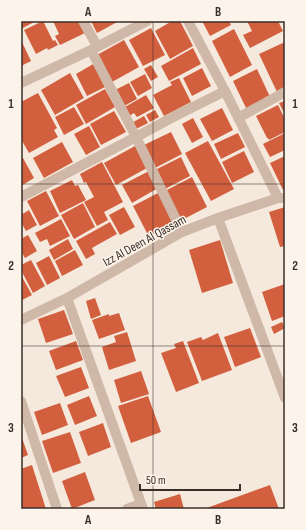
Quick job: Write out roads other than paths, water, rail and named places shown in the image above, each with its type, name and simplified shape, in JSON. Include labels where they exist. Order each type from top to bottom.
[{"type":"street","points":[[83,21],[94,48],[182,232]]},
{"type":"street","points":[[21,83],[147,21]]},
{"type":"street","points":[[188,21],[238,118],[282,198]]},
{"type":"street","points":[[21,197],[176,115],[225,91]]},
{"type":"street","points":[[238,118],[285,92]]},
{"type":"street","name":"Izz Al Deen Al Qassam","points":[[21,320],[67,298],[182,232],[218,218],[282,198]]},
{"type":"street","points":[[218,218],[285,398]]},
{"type":"street","points":[[67,298],[142,507],[127,509]]},
{"type":"street","points":[[21,401],[57,509]]}]
